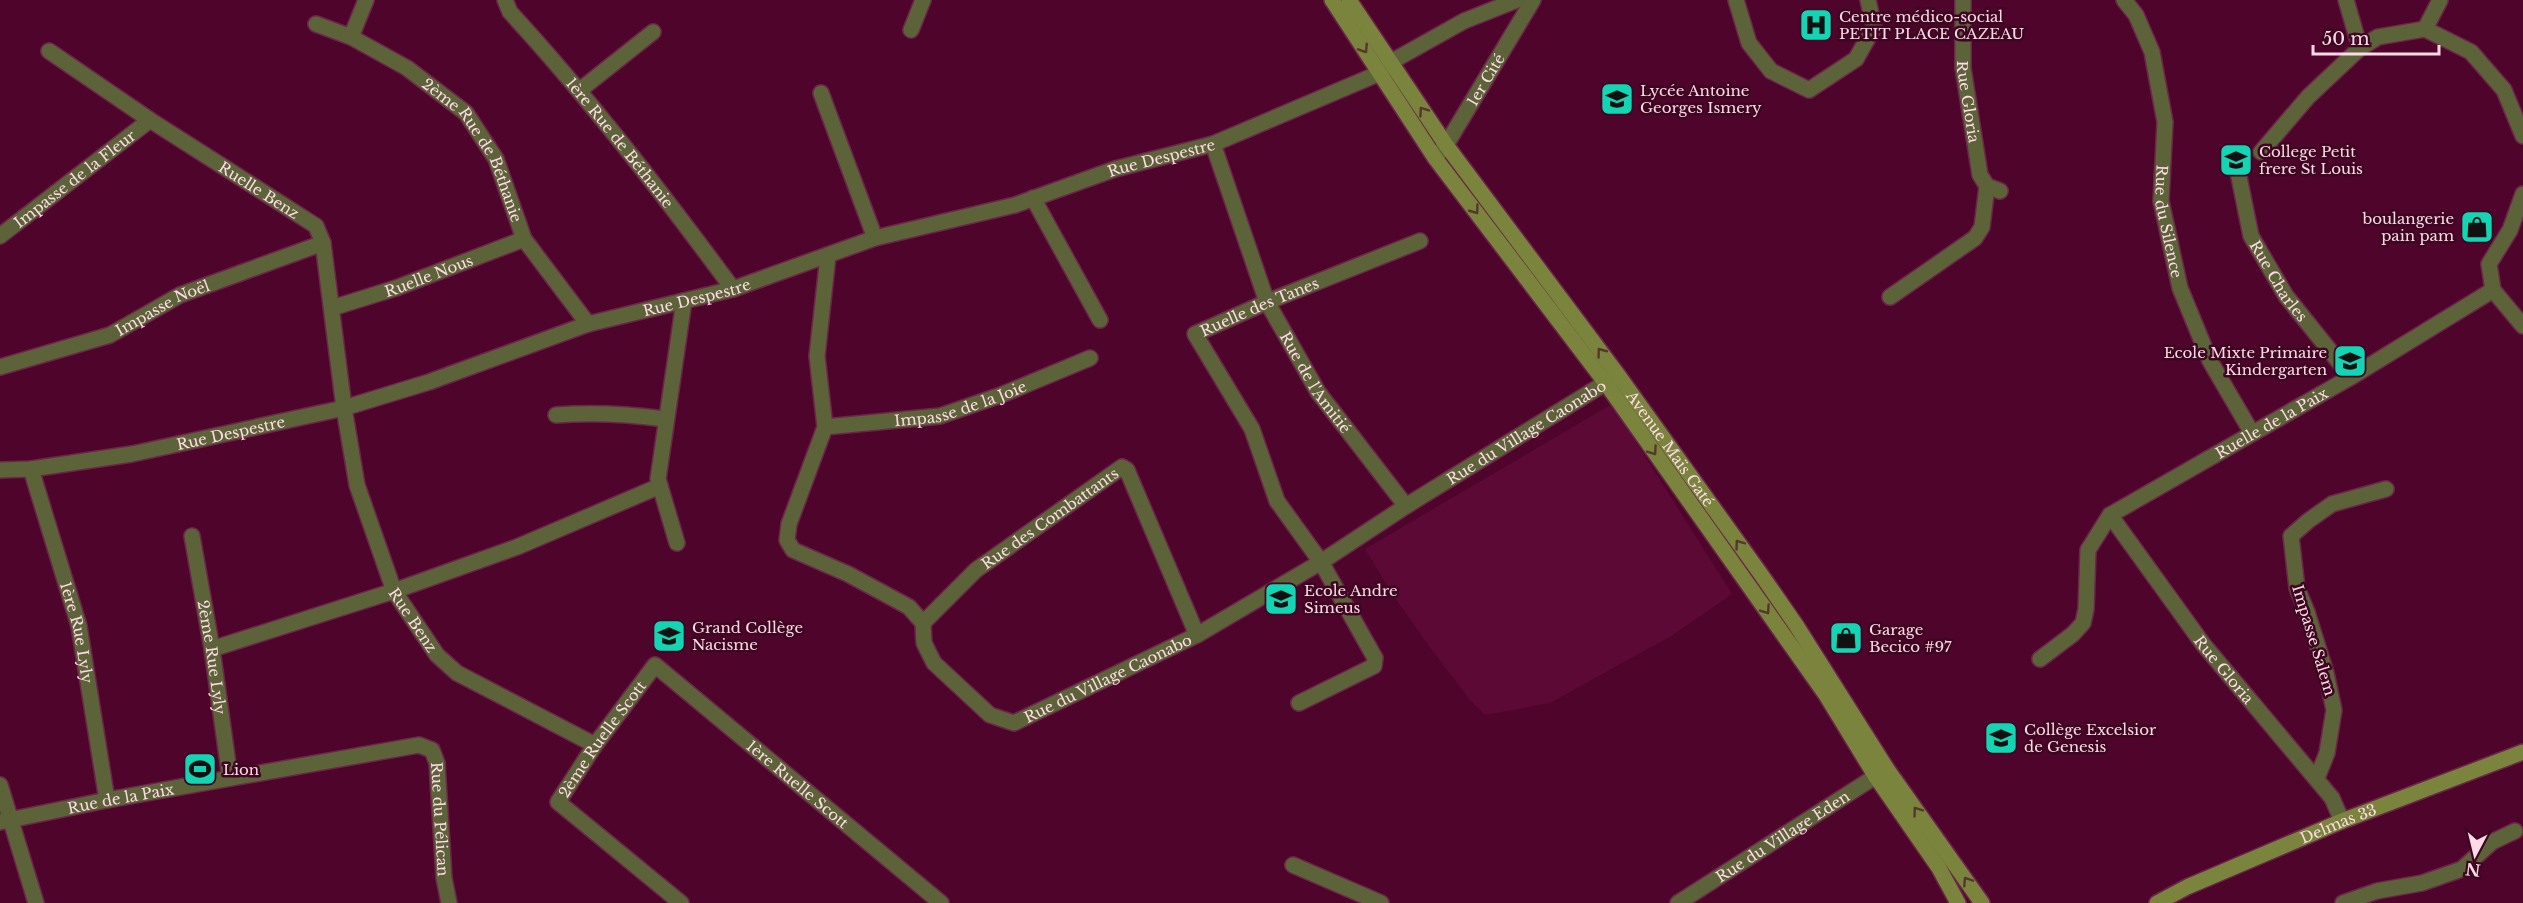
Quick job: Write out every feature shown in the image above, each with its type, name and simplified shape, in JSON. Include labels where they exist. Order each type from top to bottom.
[{"type":"street","points":[[351,38],[366,0]]},
{"type":"street","name":"1ère Rue de Béthanie","points":[[505,0],[510,12],[580,90],[662,193],[733,289]]},
{"type":"street","points":[[911,30],[923,0]]},
{"type":"street","name":"Avenue Maïs Gaté","points":[[1332,0],[1446,145],[1611,379]]},
{"type":"street","name":"Avenue Maïs Gaté","points":[[1349,0],[1435,158],[1611,379],[1796,625],[1958,903]]},
{"type":"street","name":"Rue Despestre","points":[[0,470],[31,469],[132,454],[344,408],[429,382],[588,324],[733,289],[875,238],[1015,205],[1115,169],[1213,144],[1385,68],[1464,21],[1518,0]]},
{"type":"street","name":"1er Cité","points":[[1435,158],[1446,145],[1533,0]]},
{"type":"street","points":[[1736,0],[1749,43],[1771,71],[1809,90],[1856,59],[1874,27],[1868,0]]},
{"type":"street","name":"Rue Gloria","points":[[1890,297],[1975,238],[1982,227],[1993,188],[1980,175],[1963,68],[1963,0]]},
{"type":"street","name":"Rue du Silence","points":[[2124,0],[2136,15],[2152,52],[2165,122],[2161,201],[2180,288],[2210,361],[2252,433]]},
{"type":"street","points":[[2346,0],[2360,48]]},
{"type":"street","points":[[2425,29],[2440,0]]},
{"type":"street","name":"2ème Rue de Béthanie","points":[[316,24],[351,38],[407,68],[466,113],[496,159],[524,239],[588,324]]},
{"type":"street","points":[[2261,152],[2308,97],[2360,48],[2378,38],[2425,29],[2471,52],[2504,90],[2523,136]]},
{"type":"street","points":[[580,90],[653,32]]},
{"type":"street","name":"Ruelle Benz","points":[[49,51],[150,120],[308,220],[320,232],[324,243],[344,408]]},
{"type":"street","points":[[821,93],[875,238]]},
{"type":"street","name":"Impasse de la Fleur","points":[[0,236],[150,120]]},
{"type":"street","name":"Rue de l'Amitié","points":[[1213,144],[1267,302],[1318,392],[1406,506]]},
{"type":"street","name":"Rue Charles","points":[[2238,172],[2250,236],[2286,296],[2351,377]]},
{"type":"street","points":[[2523,194],[2510,230],[2489,264],[2493,290],[2523,326]]},
{"type":"street","points":[[1033,198],[1100,320]]},
{"type":"street","name":"Ruelle Nous","points":[[332,308],[396,288],[524,239]]},
{"type":"street","name":"Ruelle des Tanes","points":[[1299,703],[1374,666],[1376,662],[1322,562],[1277,501],[1252,429],[1195,334],[1267,302],[1420,241]]},
{"type":"street","name":"Impasse Noël","points":[[0,366],[110,335],[180,295],[324,243]]},
{"type":"street","points":[[828,256],[817,356],[825,427],[789,524],[787,540],[794,550],[848,574],[909,607],[923,623]]},
{"type":"street","name":"Ruelle de la Paix","points":[[2110,515],[2351,377],[2493,290]]},
{"type":"street","points":[[677,543],[660,486],[659,463],[684,301]]},
{"type":"street","name":"Impasse de la Joie","points":[[825,427],[940,416],[1001,395],[1090,358]]},
{"type":"street","name":"Rue du Village Caonabo","points":[[923,623],[924,643],[934,663],[990,715],[1014,723],[1197,635],[1322,562],[1406,506],[1611,379]]},
{"type":"street","name":"Rue Benz","points":[[344,408],[357,486],[394,591],[437,655],[457,673],[595,745]]},
{"type":"street","points":[[556,415],[610,413],[666,419]]},
{"type":"street","name":"Rue des Combattants","points":[[923,623],[976,570],[1122,467],[1127,470],[1197,635]]},
{"type":"street","name":"1ère Rue Lyly","points":[[31,469],[79,626],[107,800]]},
{"type":"street","points":[[212,650],[517,548],[660,486]]},
{"type":"street","name":"Impasse Salem","points":[[2317,778],[2327,753],[2334,710],[2323,663],[2297,588],[2291,536],[2332,504],[2386,489]]},
{"type":"street","points":[[2040,659],[2073,634],[2083,623],[2086,609],[2088,550],[2110,515]]},
{"type":"street","name":"Rue Gloria","points":[[2110,515],[2203,644],[2317,778],[2332,798],[2342,821]]},
{"type":"street","name":"2ème Rue Lyly","points":[[192,536],[212,650],[230,778]]},
{"type":"street","name":"2ème Ruelle Scott","points":[[655,665],[595,745],[558,800],[559,804],[681,903]]},
{"type":"street","name":"1ère Ruelle Scott","points":[[655,665],[941,903]]},
{"type":"street","name":"Rue de la Paix","points":[[4,821],[107,800],[419,745]]},
{"type":"street","name":"Rue du Pélican","points":[[419,745],[432,750],[437,763],[444,878],[449,903]]},
{"type":"street","name":"Delmas 33","points":[[2157,903],[2187,887],[2342,821],[2523,752]]},
{"type":"street","name":"Avenue Maïs Gaté","points":[[1881,773],[1982,903]]},
{"type":"street","name":"Rue du Village Eden","points":[[1678,903],[1881,773]]},
{"type":"street","points":[[0,785],[4,821],[36,903]]},
{"type":"street","points":[[2343,903],[2377,891],[2422,883],[2462,869],[2492,842],[2515,831]]},
{"type":"street","points":[[1293,865],[1381,903]]},
{"type":"shaded area","points":[[1612,404],[1732,594],[1673,635],[1550,703],[1485,715],[1470,700],[1429,646],[1395,598],[1365,549]]},
{"type":"place","name":"Centre médico-social PETIT PLACE CAZEAU","points":[[1816,25]]},
{"type":"place","name":"Lycée Antoine Georges Ismery","points":[[1617,99]]},
{"type":"place","name":"College Petit frere St Louis","points":[[2236,160]]},
{"type":"place","name":"boulangerie pain pam","points":[[2477,227]]},
{"type":"place","name":"Ecole Mixte Primaire Kindergarten","points":[[2350,361]]},
{"type":"place","name":"Ecole Andre Simeus","points":[[1281,599]]},
{"type":"place","name":"Grand Collège Nacisme","points":[[669,636]]},
{"type":"place","name":"Garage Becico #97","points":[[1846,638]]},
{"type":"place","name":"Collège Excelsior de Genesis","points":[[2001,738]]},
{"type":"place","name":"Lion","points":[[200,769]]}]
